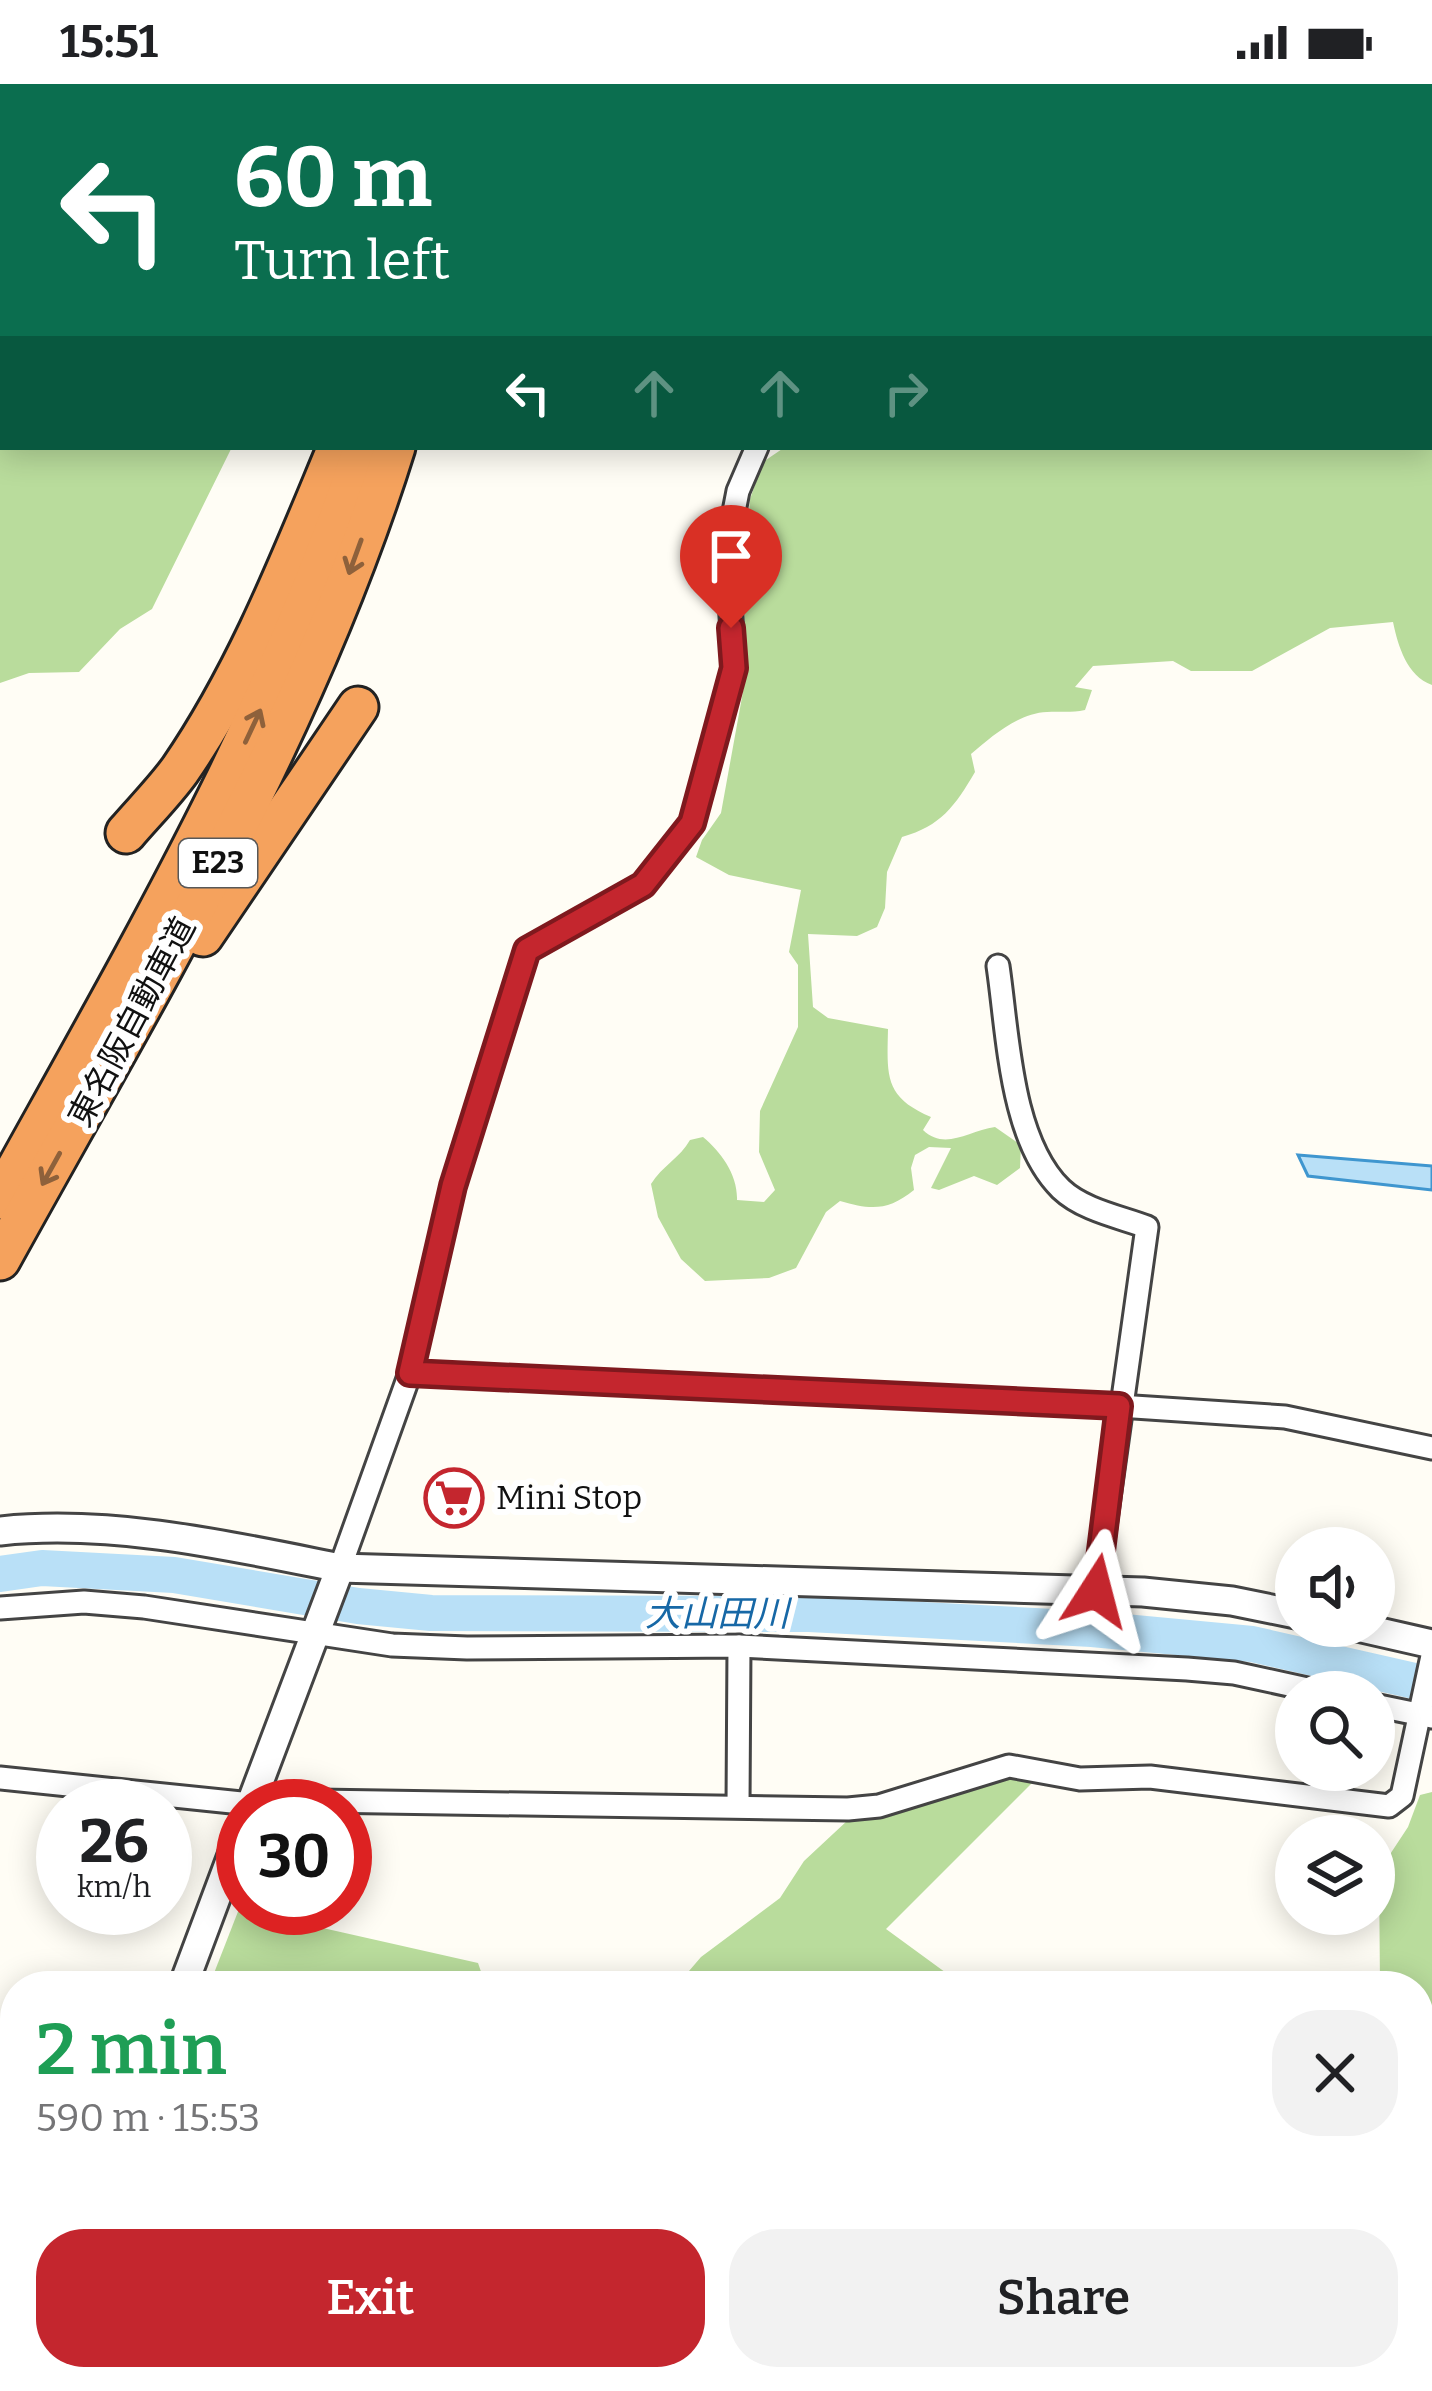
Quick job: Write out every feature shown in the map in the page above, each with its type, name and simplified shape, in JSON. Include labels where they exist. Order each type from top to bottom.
[{"type":"highway","points":[[126,833],[178,772],[232,684],[337,450]]},
{"type":"highway","name":"東名阪自動車道","points":[[0,1199],[199,840],[267,694],[363,450]]},
{"type":"highway","name":"東名阪自動車道","points":[[0,1260],[110,1065],[287,723],[345,584],[393,450]]},
{"type":"highway","points":[[110,1065],[146,1030],[192,953],[358,707]]},
{"type":"street","points":[[260,1779],[410,1373],[453,1186],[527,950],[643,885],[692,823],[734,668],[727,548],[738,491],[756,450]]},
{"type":"street","points":[[998,966],[1020,1108],[1046,1171],[1064,1192],[1088,1206],[1147,1227],[1096,1591]]},
{"type":"street","points":[[410,1373],[1286,1417],[1432,1448]]},
{"type":"street","points":[[0,1532],[106,1532],[222,1544],[338,1571],[1096,1591],[1232,1601],[1275,1610]]},
{"type":"street","points":[[0,1608],[84,1602],[145,1606],[317,1629],[392,1645],[739,1646],[1187,1669],[1275,1682]]},
{"type":"street","points":[[1395,1636],[1432,1644]]},
{"type":"street","points":[[738,1805],[739,1646]]},
{"type":"street","points":[[372,1808],[879,1807],[1009,1766],[1080,1779],[1150,1777],[1389,1806],[1402,1796],[1426,1716],[1432,1656]]},
{"type":"street","points":[[1395,1709],[1426,1716]]},
{"type":"street","points":[[0,1778],[216,1805]]},
{"type":"street","points":[[189,1971],[216,1898]]},
{"type":"green space","points":[[0,450],[231,450],[152,609],[120,629],[79,672],[29,673],[0,683]]},
{"type":"green space","points":[[781,450],[1432,450],[1432,685],[1410,667],[1393,622],[1330,628],[1252,671],[1191,671],[1173,661],[1093,666],[1075,687],[1092,690],[1085,710],[1036,713],[987,740],[971,754],[975,772],[953,805],[937,821],[902,837],[887,872],[885,908],[877,927],[857,936],[808,934],[813,1007],[828,1018],[888,1029],[892,1083],[904,1101],[931,1117],[923,1130],[948,1139],[995,1127],[1021,1145],[1020,1168],[997,1185],[974,1176],[939,1190],[931,1188],[951,1148],[929,1147],[915,1155],[911,1168],[914,1190],[879,1207],[840,1201],[826,1212],[796,1268],[769,1278],[705,1281],[681,1259],[658,1217],[651,1184],[690,1140],[703,1137],[727,1165],[737,1200],[764,1202],[775,1190],[759,1152],[760,1111],[798,1027],[798,965],[789,952],[801,890],[729,875],[696,857],[721,813],[746,675],[744,588],[750,499],[763,462]]},
{"type":"green space","points":[[1010,1773],[1036,1779],[886,1929],[943,1971],[689,1971],[780,1898],[804,1861],[848,1820]]},
{"type":"green space","points":[[1432,1792],[1432,1971],[1380,1971],[1380,1935],[1395,1935],[1395,1847],[1420,1795]]},
{"type":"green space","points":[[229,1935],[354,1935],[478,1963],[481,1971],[215,1971]]},
{"type":"water","points":[[1298,1155],[1432,1166],[1432,1190],[1308,1176]]},
{"type":"waterway","name":"大山田川","points":[[0,1574],[42,1568],[174,1575],[358,1606],[431,1613],[809,1614],[1092,1629],[1252,1644],[1432,1685]]},
{"type":"place","name":"Mini Stop","points":[[454,1498]]},
{"type":"route","points":[[731,628],[734,668],[692,823],[643,885],[527,950],[453,1186],[410,1373],[1119,1406],[1096,1591]]}]
